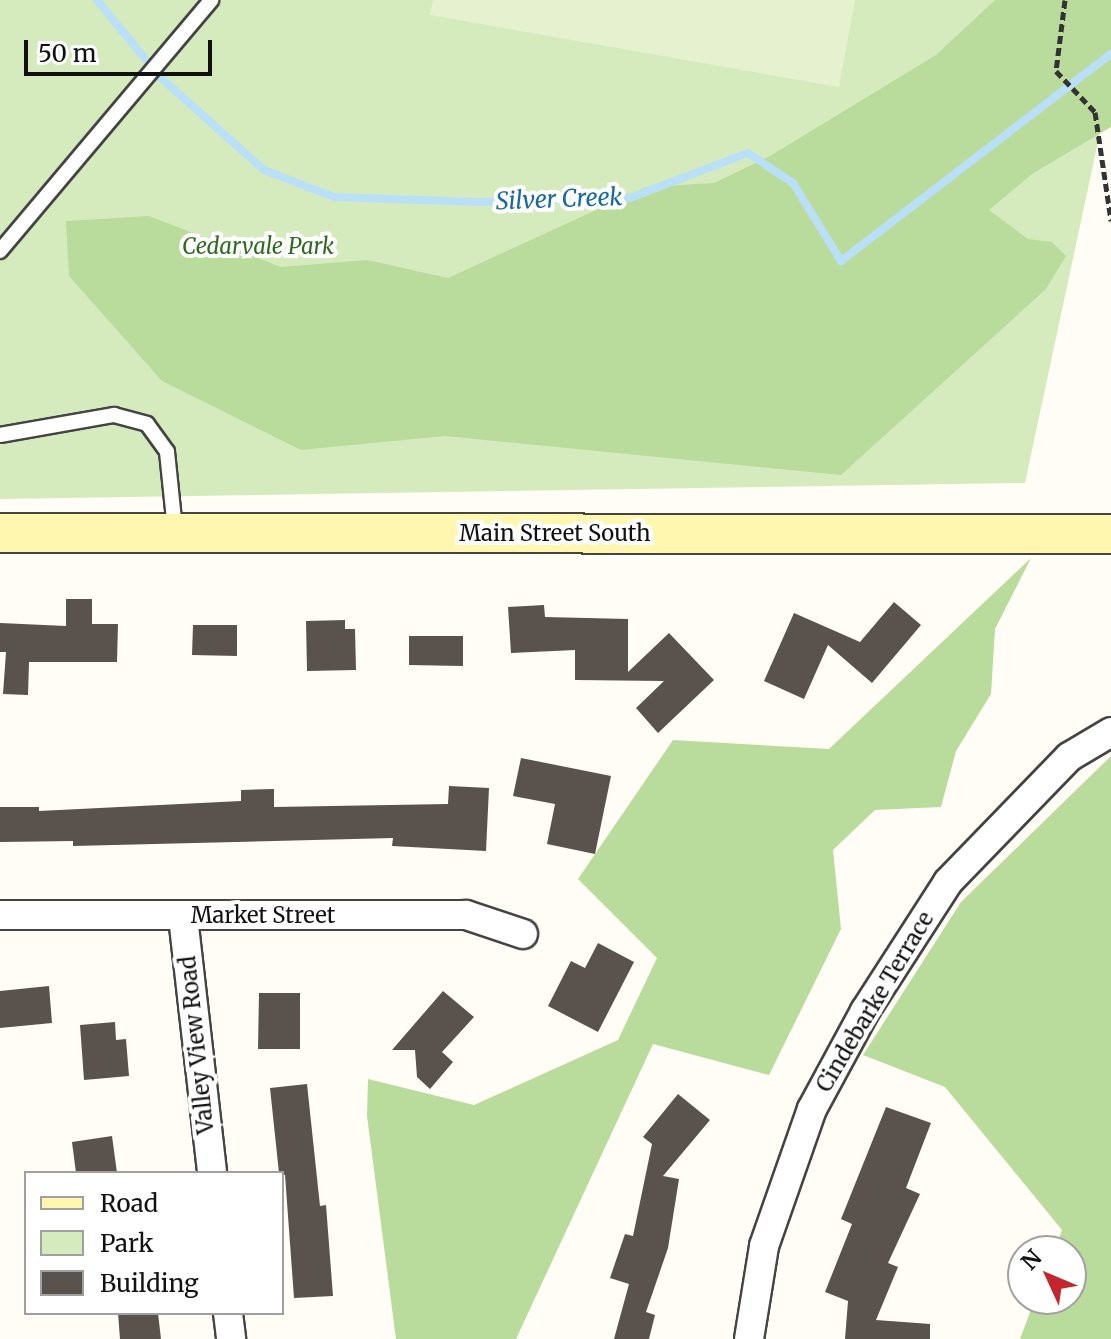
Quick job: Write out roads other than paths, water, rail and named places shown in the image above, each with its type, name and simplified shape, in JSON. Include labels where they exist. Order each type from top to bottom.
[{"type":"street","name":"Main Street South","points":[[0,533],[1111,534]]},
{"type":"street","name":"Cindebarke Terrace","points":[[749,1339],[769,1232],[812,1109],[865,1011],[948,882],[1069,757],[1111,732]]},
{"type":"street","name":"Market Street","points":[[0,915],[466,915],[523,934]]},
{"type":"street","name":"Valley View Road","points":[[183,917],[212,1171]]},
{"type":"street","points":[[228,1315],[231,1339]]},
{"type":"lane","points":[[0,251],[211,0]]},
{"type":"lane","points":[[0,435],[114,415],[147,424],[167,452],[175,533]]},
{"type":"waterway","name":"Silver Creek","points":[[97,0],[160,77],[264,170],[334,197],[479,202],[630,198],[748,153],[793,183],[841,261],[1111,54]]},
{"type":"park label","name":"Cedarvale Park","points":[[258,247]]}]
